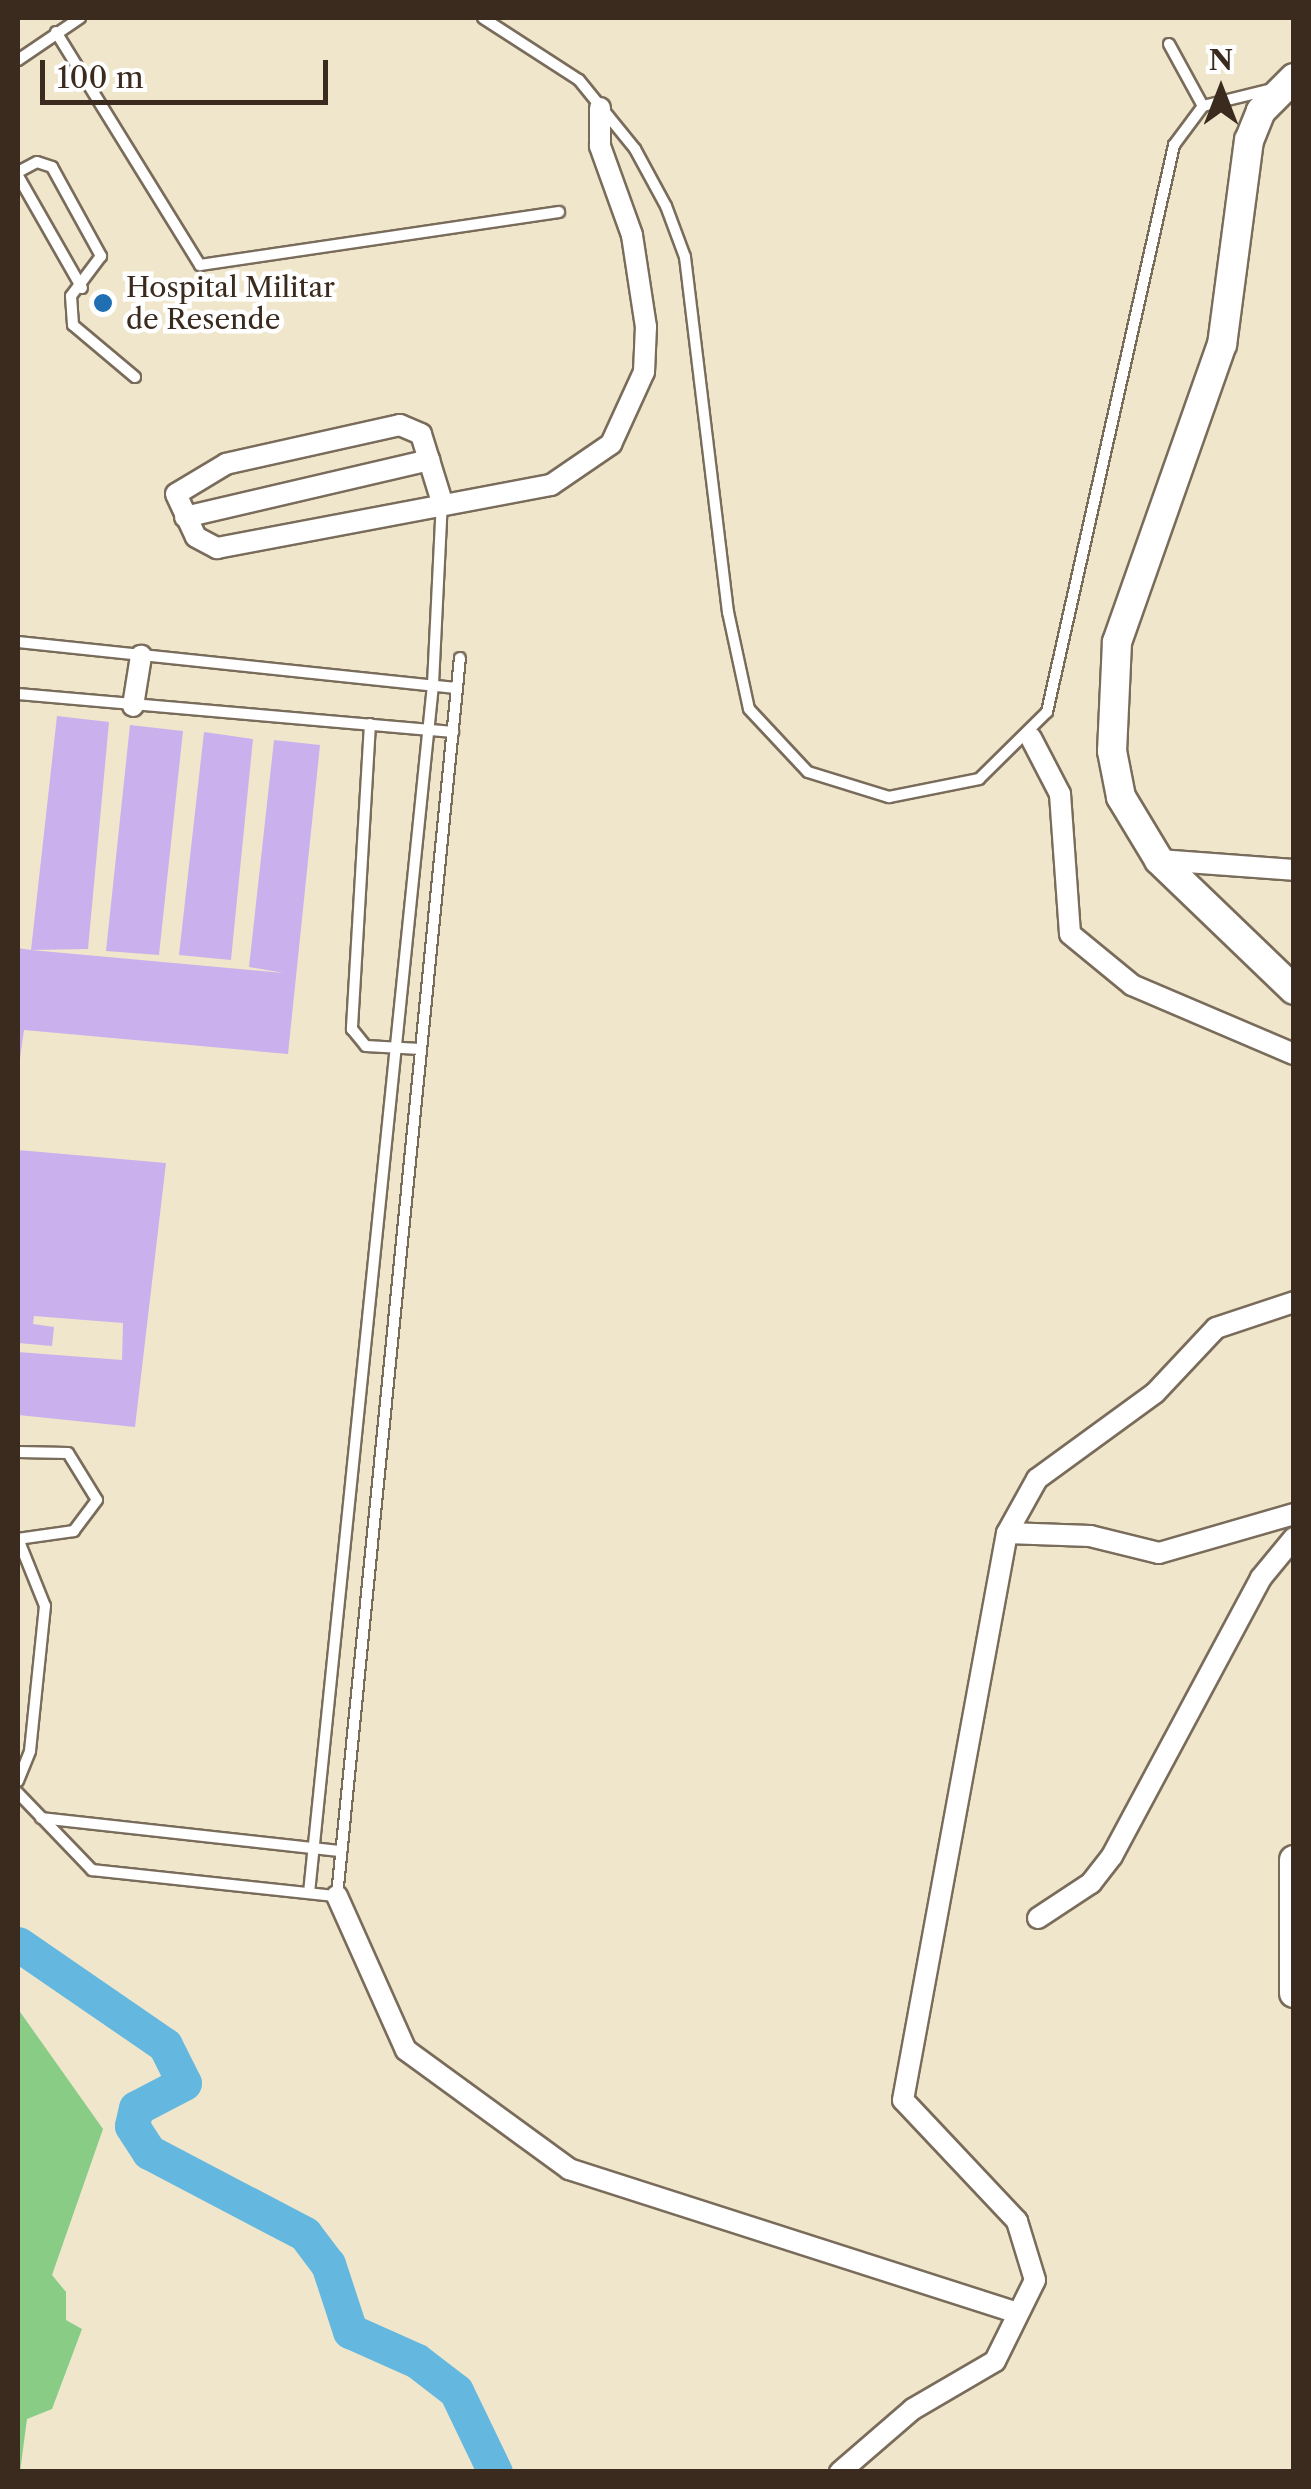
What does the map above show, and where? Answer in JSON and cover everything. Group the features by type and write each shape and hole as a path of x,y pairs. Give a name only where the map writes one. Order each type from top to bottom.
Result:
{"main road":[{"path":"1288,83 1260,111 1241,172 1208,400 1117,642 1112,751 1121,797 1159,860 1294,990"},
{"path":"1294,1860 1290,1954 1294,1993"}],"street":[{"path":"442,502 413,428 381,427 199,474 176,494 185,517 217,548 442,502 573,475 611,444 629,412 644,372 646,327 632,235 600,146 600,108"},
{"path":"185,517 428,460"},
{"path":"133,706 141,656"},
{"path":"1031,738 1060,794 1070,934 1132,985 1294,1054"},
{"path":"1159,860 1294,870"},
{"path":"840,2472 912,2408 995,2361 1036,2265 1017,2221 903,2100 1007,1532 1036,1480 1140,1405 1216,1328 1294,1302"},
{"path":"1007,1532 1090,1536 1159,1553 1294,1514"},
{"path":"1038,1918 1091,1882 1112,1856 1261,1578 1294,1538"},
{"path":"337,1896 406,2050 569,2169 1014,2312"}],"lane":[{"path":"18,60 80,18"},
{"path":"483,18 579,80 635,148 685,256 728,612 749,709 808,772 889,797 979,779 1031,738 1066,658 1174,145 1203,106 1288,83"},
{"path":"56,32 200,265 560,212"},
{"path":"1169,44 1203,106"},
{"path":"82,288 18,174 37,162 52,167 101,256 82,288 71,296 73,325 135,377"},
{"path":"308,1893 433,684 442,502"},
{"path":"18,640 456,688"},
{"path":"18,1793 92,1870 337,1896 460,658"},
{"path":"18,694 370,724 427,734 453,732"},
{"path":"370,724 352,1029 366,1046 420,1049"},
{"path":"18,1452 68,1453 97,1500 74,1531 18,1538 45,1606 30,1751 18,1781"},
{"path":"331,1696 356,1696"},
{"path":"42,1818 341,1851"}],"green space":[{"path":"18,2009 103,2129 52,2275 66,2292 66,2320 82,2329 52,2409 27,2419 20,2472"}],"building":[{"path":"57,716 109,722 88,949 31,950"},
{"path":"130,725 183,731 159,955 106,951"},
{"path":"204,732 253,739 231,960 179,955"},
{"path":"274,740 320,745 288,1054 24,1030 18,1073 18,948 284,973 249,967"},
{"path":"18,1150 166,1163 135,1427 18,1415 18,1352 122,1360 123,1323 34,1316 33,1324 54,1327 52,1346 18,1343"}],"waterway":[{"path":"18,1944 165,2045 184,2083 136,2108 132,2126 149,2152 305,2234 328,2264 350,2331 417,2361 456,2391 495,2472"}],"place":[{"name":"Hospital Militar de Resende","path":"103,303"}]}
